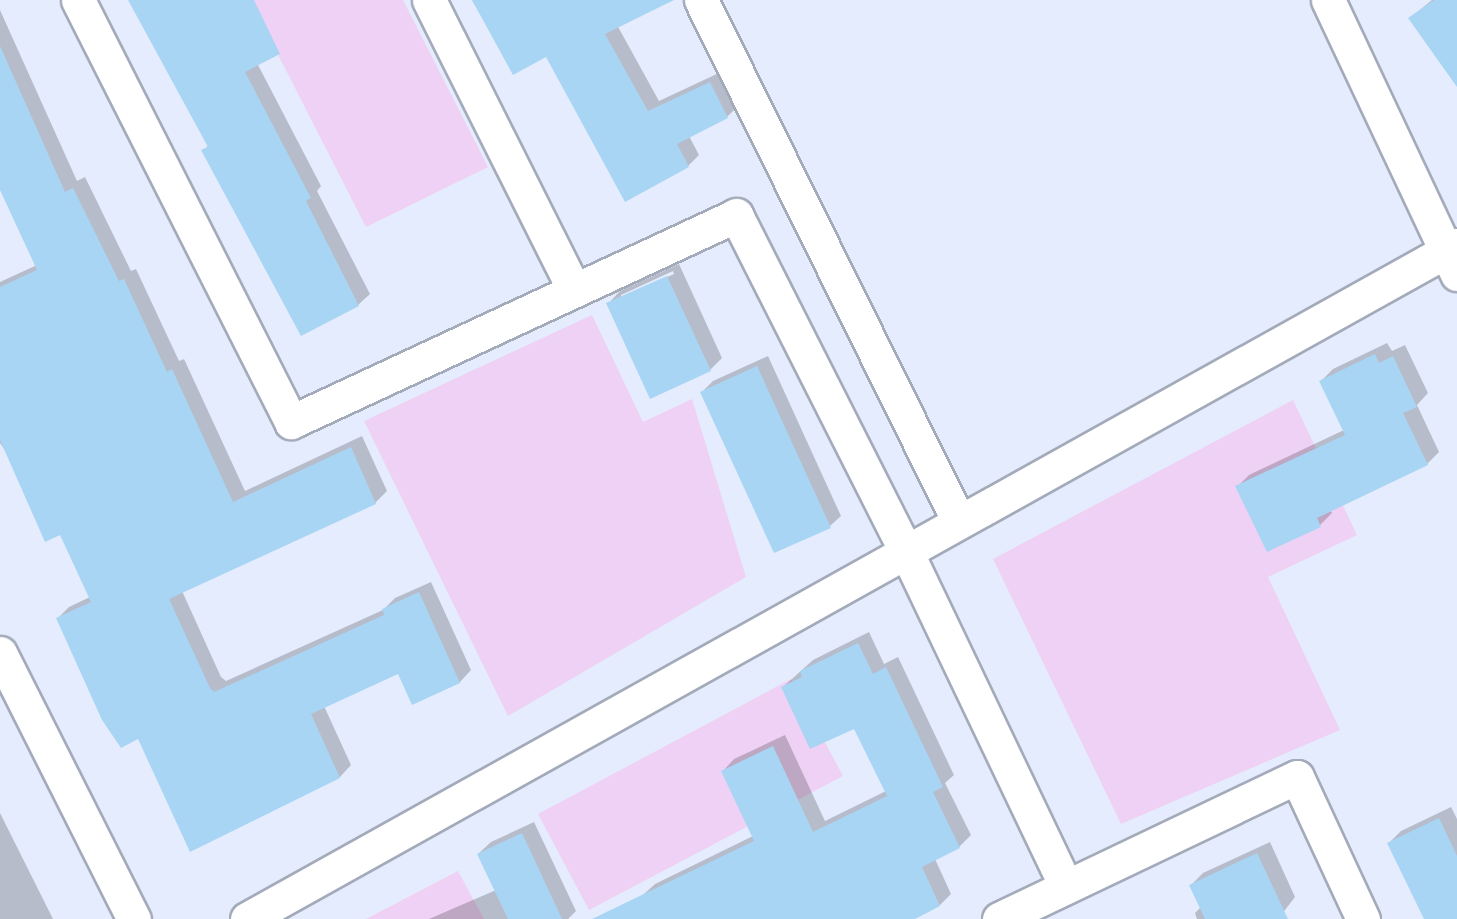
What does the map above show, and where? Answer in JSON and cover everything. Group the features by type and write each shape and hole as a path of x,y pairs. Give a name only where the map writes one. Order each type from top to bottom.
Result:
{"street":[{"path":"78,0 291,422 736,215 906,551 1066,887"},
{"path":"429,0 574,289"},
{"path":"701,0 959,522"},
{"path":"247,919 906,551 1453,256 1328,0"},
{"path":"0,653 134,919"},
{"path":"999,919 1297,777 1364,919"}],"shaded area":[{"path":"250,0 403,0 488,167 366,227"},
{"path":"592,315 643,422 692,399 746,577 508,716 364,421"},
{"path":"1293,400 1357,535 1268,577 1340,730 1121,824 993,559"},
{"path":"791,679 843,776 589,910 538,814"},
{"path":"458,871 484,919 366,919"}],"building":[{"path":"128,0 254,0 280,54 245,72 311,198 306,201 359,306 301,336 201,150 208,147"},
{"path":"472,0 674,0 605,34 648,111 710,82 728,118 677,144 689,167 625,202 546,57 513,75"},
{"path":"1434,0 1457,0 1457,87 1408,18"},
{"path":"0,46 65,192 73,188 119,281 124,279 167,372 172,369 233,502 351,447 376,504 169,599 210,688 214,692 384,615 382,609 419,592 460,683 412,705 398,674 311,714 340,778 190,852 138,739 121,748 102,720 56,618 91,602 60,535 45,542 0,440 0,287 37,270 0,190"},
{"path":"667,276 711,371 650,399 606,303"},
{"path":"1375,354 1379,363 1393,356 1417,407 1403,413 1428,465 1317,518 1321,527 1267,552 1235,486 1345,435 1319,381"},
{"path":"757,366 831,528 774,553 700,392"},
{"path":"858,643 873,674 886,667 943,787 933,792 960,848 922,867 940,906 915,919 592,919 754,841 721,771 773,746 813,832 887,796 854,729 810,749 781,687 802,677 800,671"},
{"path":"1439,818 1457,856 1457,919 1424,919 1387,843"},
{"path":"522,833 562,919 508,919 477,854"},
{"path":"1257,853 1288,919 1205,919 1189,885"}]}
